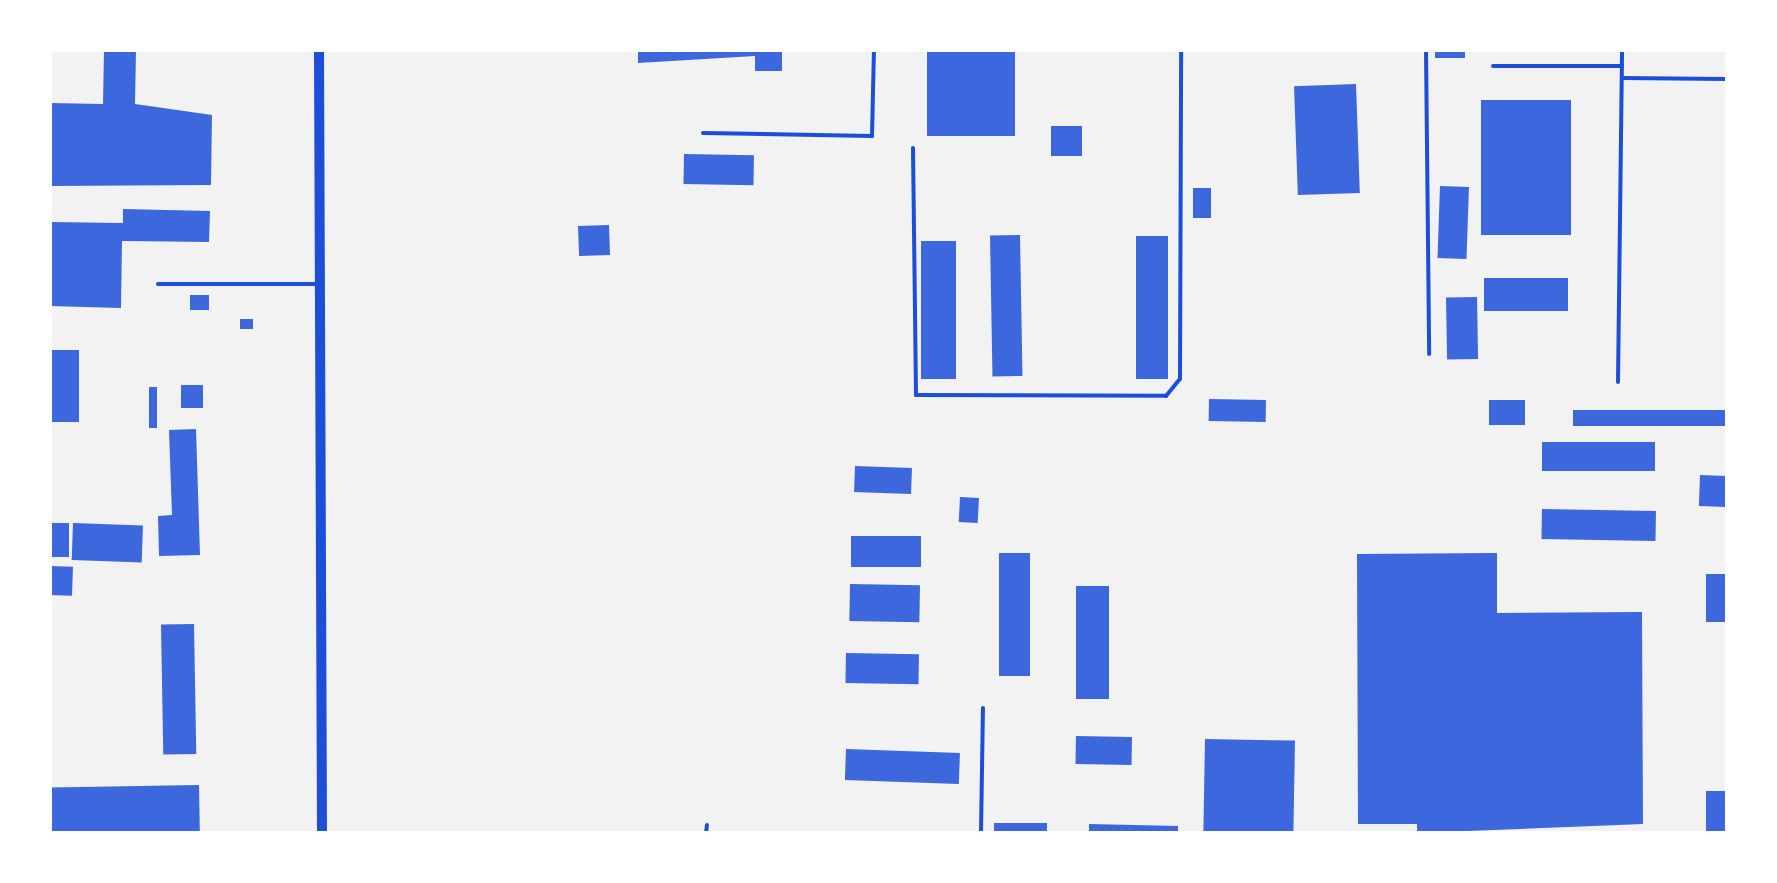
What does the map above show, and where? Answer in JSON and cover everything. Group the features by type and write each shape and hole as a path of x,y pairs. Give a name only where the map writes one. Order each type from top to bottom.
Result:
{"street":[{"path":"320,50 322,833"}],"lane":[{"path":"704,132 872,136 874,50"},
{"path":"914,148 916,396 1166,396 1180,379 1181,50"},
{"path":"1426,50 1428,354"},
{"path":"1618,382 1622,50"},
{"path":"1493,66 1622,66"},
{"path":"1622,78 1727,79"},
{"path":"158,284 318,284"},
{"path":"982,708 982,833"},
{"path":"706,833 707,826"}],"building":[{"path":"104,50 136,50 135,104 212,115 211,185 50,186 50,103 103,104"},
{"path":"638,50 782,50 782,71 755,71 755,56 638,63"},
{"path":"927,50 1015,50 1015,136 927,136"},
{"path":"1435,50 1465,50 1465,58 1435,58"},
{"path":"1356,84 1360,193 1298,195 1294,86"},
{"path":"1481,100 1571,100 1571,235 1481,235"},
{"path":"1051,126 1082,126 1082,156 1051,156"},
{"path":"684,154 754,155 753,185 683,184"},
{"path":"1440,186 1469,187 1466,259 1437,258"},
{"path":"1193,188 1211,188 1211,218 1193,218"},
{"path":"123,209 210,211 209,242 122,241 121,308 50,306 50,222 123,223"},
{"path":"609,225 610,255 579,256 578,226"},
{"path":"1020,235 1022,376 992,377 990,236"},
{"path":"1136,236 1168,236 1168,379 1136,379"},
{"path":"921,241 956,241 956,379 921,379"},
{"path":"1484,278 1568,278 1568,311 1484,311"},
{"path":"190,295 209,295 209,310 190,310"},
{"path":"1477,297 1478,359 1447,360 1446,298"},
{"path":"240,319 253,319 253,329 240,329"},
{"path":"50,350 79,350 79,422 50,422"},
{"path":"181,385 203,385 203,408 181,408"},
{"path":"149,387 157,387 157,428 149,428"},
{"path":"1209,399 1266,400 1266,422 1209,421"},
{"path":"1489,400 1525,400 1525,425 1489,425"},
{"path":"1573,410 1727,410 1727,426 1573,426"},
{"path":"196,429 200,555 159,556 158,516 172,515 169,430"},
{"path":"1542,442 1655,442 1655,471 1542,471"},
{"path":"855,466 912,468 911,494 854,492"},
{"path":"1700,475 1727,476 1726,507 1699,506"},
{"path":"960,497 979,498 978,523 959,522"},
{"path":"1542,509 1656,511 1655,541 1541,539"},
{"path":"50,523 69,523 69,557 50,557"},
{"path":"73,523 143,525 142,562 72,560"},
{"path":"851,536 921,536 921,567 851,567"},
{"path":"999,553 1030,553 1030,676 999,676"},
{"path":"1497,553 1497,613 1642,612 1643,824 1417,833 1417,824 1358,824 1357,554"},
{"path":"50,566 73,567 72,596 50,595"},
{"path":"1706,574 1727,574 1727,622 1706,622"},
{"path":"850,584 920,585 919,622 849,621"},
{"path":"1076,586 1109,586 1109,699 1076,699"},
{"path":"194,624 196,754 163,755 161,625"},
{"path":"846,653 919,654 918,684 845,683"},
{"path":"1076,736 1132,737 1132,765 1076,764"},
{"path":"1205,739 1295,741 1293,833 1203,833"},
{"path":"846,749 960,753 959,784 845,780"},
{"path":"199,785 200,833 51,833 50,788"},
{"path":"1706,791 1727,791 1727,833 1706,833"},
{"path":"994,823 1047,823 1047,833 994,833"},
{"path":"1089,824 1178,826 1178,833 1089,833"}]}
